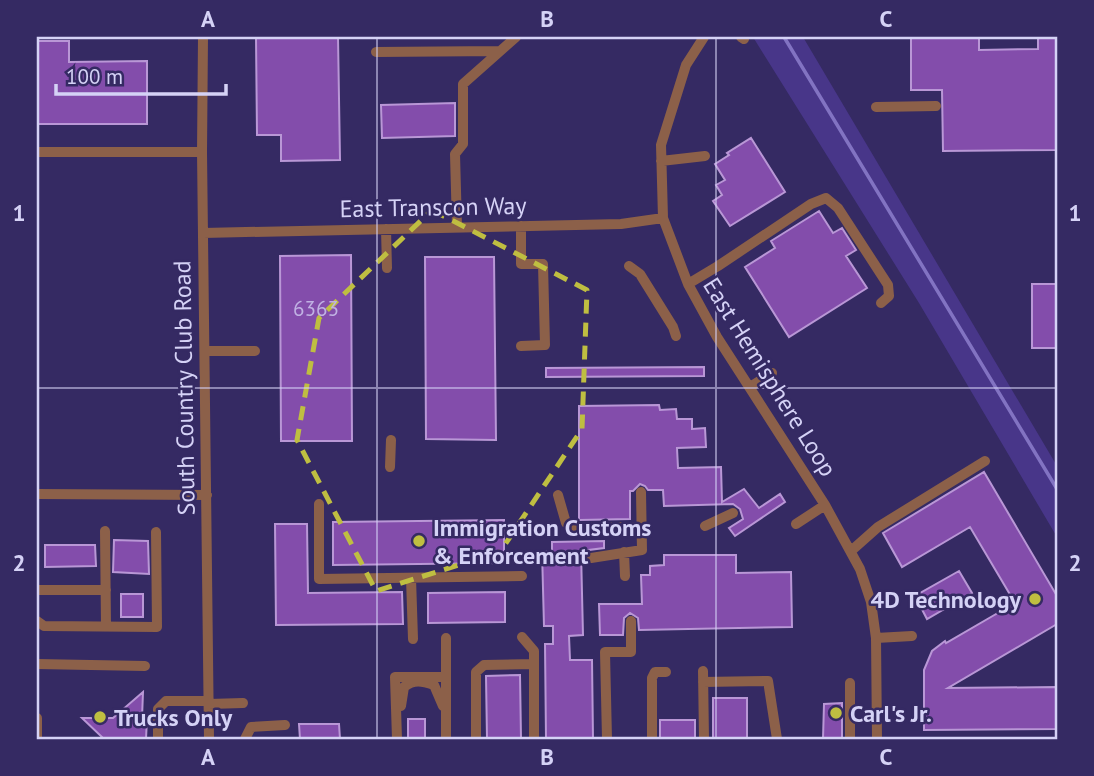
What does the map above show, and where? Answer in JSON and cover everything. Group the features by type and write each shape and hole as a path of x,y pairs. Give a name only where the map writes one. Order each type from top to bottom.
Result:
{"street":[{"name":"South Country Club Road","path":"203,37 209,739"},
{"path":"457,228 455,154 463,144 463,84 516,37"},
{"name":"East Hemisphere Loop","path":"704,37 687,65 661,145 663,218 688,284 717,337 825,505 860,569 871,602 876,638 877,739"},
{"path":"376,52 500,51"},
{"path":"876,107 936,106"},
{"path":"37,152 202,152"},
{"path":"661,161 705,156"},
{"path":"688,284 718,267 811,204 826,198 838,208 888,285 890,296 881,303"},
{"name":"East Transcon Way","path":"203,233 621,224 663,218"},
{"path":"521,226 521,264 543,264 545,345 521,346"},
{"path":"386,229 387,268"},
{"path":"629,267 640,274 676,336"},
{"path":"205,351 255,351"},
{"path":"750,387 772,373"},
{"path":"390,467 391,440"},
{"path":"851,551 878,527 985,461"},
{"path":"591,558 642,550 641,492"},
{"path":"37,494 206,495"},
{"path":"558,495 566,523 578,528 642,527"},
{"path":"319,505 320,579 522,576"},
{"path":"796,524 825,505"},
{"path":"705,526 733,513"},
{"path":"106,531 106,627"},
{"path":"37,621 44,626 157,627 156,532"},
{"path":"624,552 625,576"},
{"path":"411,578 413,639"},
{"path":"37,590 106,590"},
{"path":"607,739 605,652 631,652 631,621"},
{"path":"876,638 912,636"},
{"path":"523,637 534,652 534,739"},
{"path":"446,639 446,739"},
{"path":"37,664 145,666"},
{"path":"476,739 476,672 484,665 534,664"},
{"path":"652,739 652,678 655,672 666,672"},
{"path":"704,739 703,676 768,681 777,739"},
{"path":"397,739 395,677 446,677"},
{"path":"402,739 401,699 404,687 410,682 421,681 434,685 446,712"},
{"path":"850,683 850,739"},
{"path":"158,739 158,709 166,701 243,704"},
{"path":"37,718 37,739"},
{"path":"245,739 251,727 285,725"}],"highlighted area":[{"path":"432,210 587,290 582,429 500,552 376,591 297,440 319,318"}],"shaded area":[{"path":"753,37 803,37 1057,466 1057,537 919,303"}],"building":[{"path":"256,37 338,37 340,160 281,161 281,135 257,135"},
{"path":"911,37 979,37 979,50 1038,49 1038,37 1057,37 1057,150 943,151 942,90 911,90"},
{"path":"37,41 69,41 69,62 147,61 147,124 37,124"},
{"path":"455,103 455,136 382,138 381,105"},
{"path":"751,138 785,192 730,226 713,201 722,195 716,185 725,180 715,164"},
{"path":"819,211 833,233 842,228 856,250 846,256 867,288 789,337 745,267 775,248 771,241"},
{"path":"351,255 352,441 281,441 280,256"},
{"path":"425,257 494,257 496,440 426,439"},
{"path":"1032,284 1057,284 1057,348 1032,348"},
{"path":"704,367 704,376 546,377 546,368"},
{"path":"659,405 660,410 676,409 677,419 692,419 692,429 705,428 706,447 677,448 678,468 721,467 722,502 744,489 759,508 780,494 785,502 735,536 729,528 743,519 740,509 733,504 664,506 663,490 648,490 640,484 630,491 630,519 579,520 579,406"},
{"name":"4D Technology","path":"984,472 1057,596 1057,624 948,688 1057,687 1057,729 924,730 924,670 932,651 945,641 946,643 1015,603 970,527 902,567 883,533"},
{"name":"Immigration Customs & Enforcement","path":"504,520 504,563 333,565 333,522"},
{"path":"275,524 307,524 308,593 402,592 403,624 276,625"},
{"path":"114,540 148,541 149,574 113,572"},
{"path":"604,541 604,548 581,551 583,635 569,636 570,660 592,660 593,739 546,739 545,644 553,644 553,626 544,626 542,551 552,551 552,542"},
{"path":"45,545 95,545 96,566 45,567"},
{"path":"664,555 736,555 736,573 791,572 792,627 639,630 638,618 630,613 624,618 623,635 600,635 599,604 642,604 641,575 650,575 650,566 664,565"},
{"path":"959,571 972,593 927,619 915,596"},
{"path":"505,592 505,622 428,623 428,593"},
{"path":"121,594 143,594 143,617 121,617"},
{"path":"520,675 521,739 487,739 486,676"},
{"path":"143,692 142,718 147,718 146,739 104,739 82,718 113,718"},
{"path":"713,698 747,698 747,739 713,739"},
{"name":"Carl's Jr.","path":"842,703 842,739 823,739 824,704"},
{"path":"408,719 425,719 425,739 408,739"},
{"path":"660,720 695,720 695,739 660,739"},
{"path":"299,724 339,724 340,739 300,739"}],"waterway":[{"path":"784,37 1057,489"}],"place":[{"name":"Immigration Customs & Enforcement","path":"419,541"},
{"name":"4D Technology","path":"1035,599"},
{"name":"Carl's Jr.","path":"836,713"},
{"name":"Trucks Only","path":"100,717"}]}
